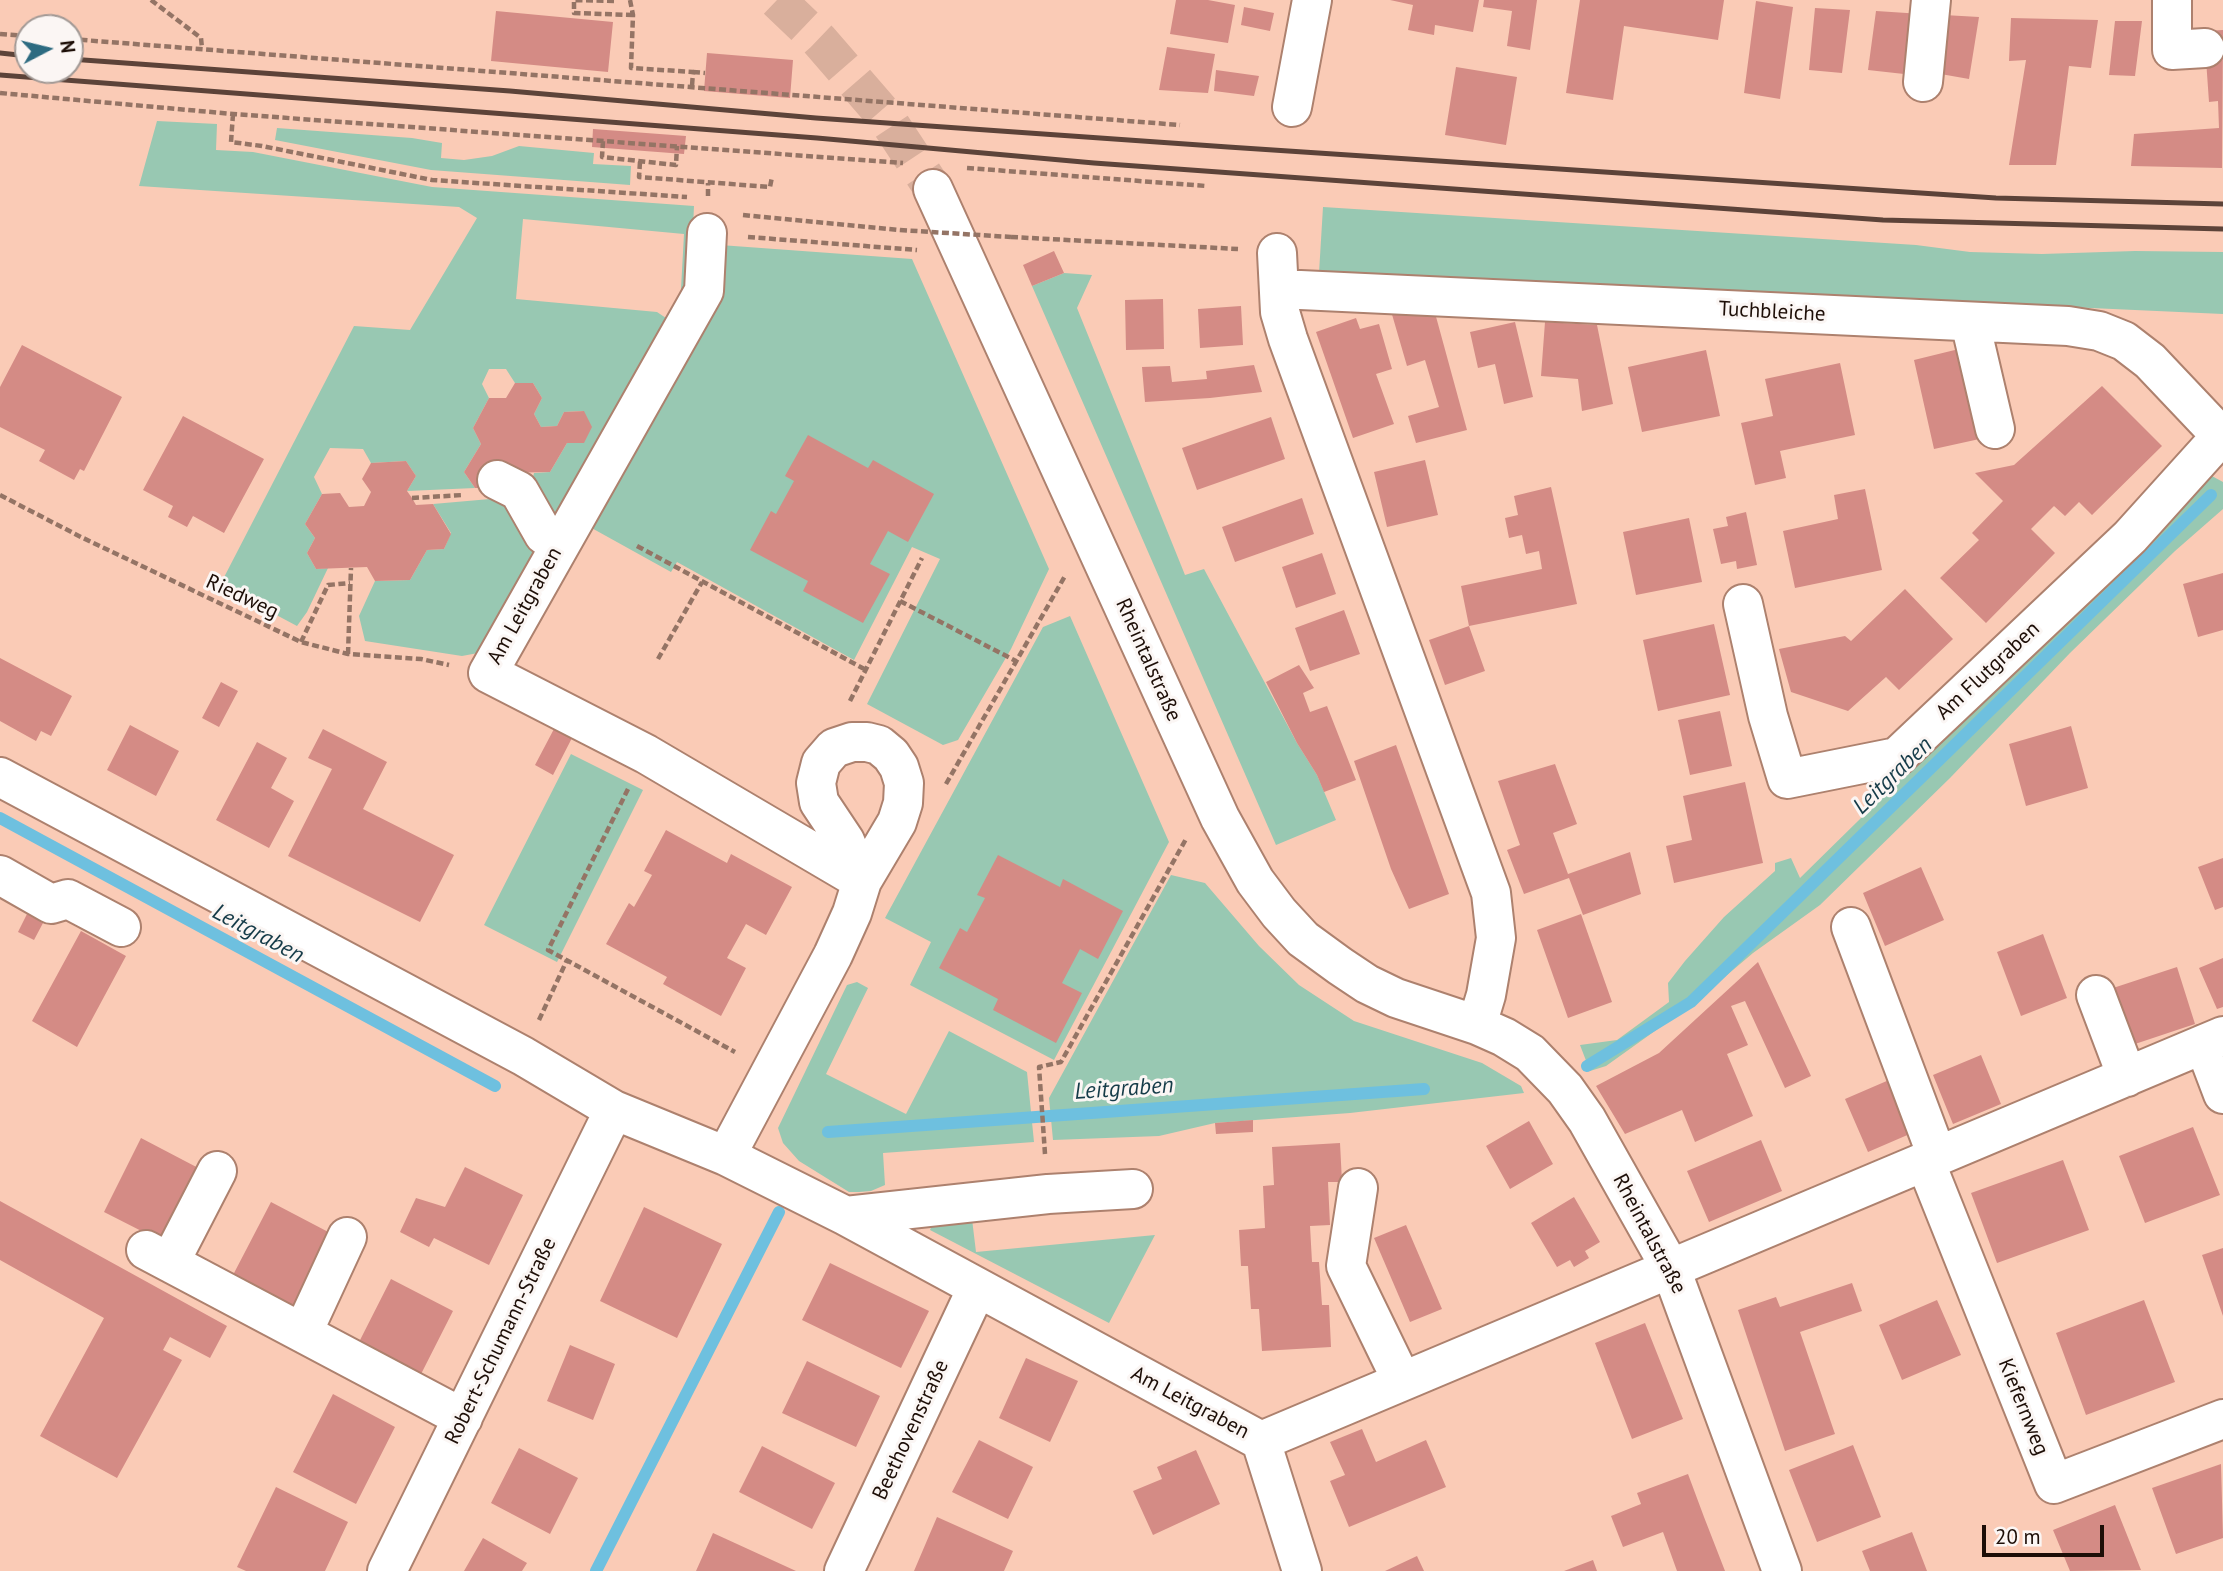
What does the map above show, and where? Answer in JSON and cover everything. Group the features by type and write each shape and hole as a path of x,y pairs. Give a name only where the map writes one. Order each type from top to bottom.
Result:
{"street":[{"path":"1292,107 1312,0"},
{"path":"1923,82 1931,0"},
{"path":"2172,0 2172,50 2205,48"},
{"name":"Rheintalstraße","path":"934,173 1220,818 1255,881 1303,939 1367,984 1396,998 1477,1025 1504,1037 1530,1053 1565,1089 1587,1120 1671,1269 1782,1571"},
{"name":"Am Leitgraben","path":"721,224 704,291 488,673 646,754 862,881"},
{"path":"1278,271 1280,312 1297,365 1491,892 1496,927 1495,949 1477,1025"},
{"name":"Tuchbleiche","path":"1278,271 1970,322 2068,326 2099,331 2123,341 2150,361 2222,436"},
{"path":"1970,322 1995,429"},
{"name":"Am Flutgraben","path":"1743,604 1768,716 1787,779 1897,757 2130,537 2222,436"},
{"path":"497,480 519,491 544,534 560,545"},
{"path":"726,1156 833,955 852,913 862,881 897,822 903,803 904,783 899,767 891,755 879,745 852,742 834,748 821,763 816,783 819,802 845,841 862,881"},
{"name":"Am Leitgraben","path":"0,777 523,1056 614,1110 726,1156 846,1216 1261,1441 1671,1269"},
{"path":"0,874 51,904 68,899 121,928"},
{"path":"1851,927 1931,1158"},
{"path":"2096,995 2127,1077"},
{"path":"1671,1269 2214,1040 2223,1094"},
{"name":"Robert-Schumann-Straße","path":"387,1571 614,1110"},
{"name":"Kiefernweg","path":"1931,1158 2054,1484 2223,1419"},
{"path":"217,1171 158,1256 463,1418"},
{"path":"1358,1188 1346,1266 1402,1381"},
{"path":"846,1216 1048,1194 1133,1189"},
{"path":"303,1332 347,1237"},
{"name":"Beethovenstraße","path":"845,1571 976,1288"},
{"path":"1261,1441 1302,1570"}],"path":[{"path":"151,0 201,38 202,48"},
{"path":"614,1 574,0 574,13 633,15"},
{"path":"630,3 633,15 631,68 705,73"},
{"path":"84,40 1180,125"},
{"path":"692,86 693,72"},
{"path":"0,93 233,114 677,146 934,173 1206,186"},
{"path":"233,114 231,142 432,180 694,197"},
{"path":"603,141 602,157 676,165 677,146"},
{"path":"640,162 639,177 770,187 772,177"},
{"path":"721,224 900,230 1251,249 1278,271"},
{"path":"721,224 906,250 927,250"},
{"name":"Riedweg","path":"0,495 81,537 301,642 348,654 421,659 488,673"},
{"path":"637,546 866,670"},
{"path":"852,742 849,704 922,558"},
{"path":"348,654 351,568"},
{"path":"958,761 1067,572"},
{"path":"659,659 702,582"},
{"path":"301,642 328,585 350,583"},
{"path":"900,601 1016,661"},
{"path":"646,754 548,950 771,1072"},
{"path":"1044,1141 1039,1067 1061,1062 1187,838"},
{"path":"523,1056 567,960"}],"green space":[{"path":"157,121 217,124 216,150 253,152 432,187 694,206 690,294 681,289 684,234 523,219 516,299 657,312 672,322 559,528 530,489 534,473 550,472 567,443 584,442 583,411 564,412 557,426 541,427 534,414 542,398 533,383 515,383 506,369 489,369 482,384 489,398 473,428 481,444 464,472 475,488 407,491 416,476 406,461 371,463 363,449 330,448 314,477 322,494 305,524 315,538 307,553 316,569 328,568 307,612 297,626 220,585 354,326 410,330 477,218 459,207 139,186"},
{"path":"277,128 412,138 442,143 441,158 464,160 492,156 519,146 594,153 593,164 631,166 630,185 431,170 275,140"},
{"path":"1323,207 1916,245 1970,252 2223,252 2223,314 1319,273"},
{"path":"720,245 912,259 1049,569 1011,649 958,740 943,745 867,704 940,559 912,547 854,660 677,562 671,572 588,526"},
{"path":"1064,273 1092,275 1077,308 1185,575 1204,569 1297,743 1317,775 1336,820 1276,845 1032,286"},
{"path":"2210,475 2223,482 2223,509 2175,551 2070,653 1950,778 1820,905 1753,953 1694,1003 1606,1066 1590,1071 1580,1045 1617,1040 1669,1002 1668,983 1724,917 1775,871 1775,863 1791,858 1800,878"},
{"path":"513,497 542,542 478,653 462,656 365,641 359,616 375,581 410,580 427,550 444,549 451,533 433,504"},
{"path":"1070,616 1169,842 1054,1060 910,985 931,942 885,918 1043,627"},
{"path":"571,754 643,790 557,962 484,925"},
{"path":"1171,875 1205,883 1259,946 1299,985 1354,1021 1482,1063 1521,1086 1524,1093 1350,1113 1215,1123 1159,1136 1053,1140 1049,1098"},
{"path":"857,982 868,988 826,1074 906,1114 949,1031 1027,1072 1034,1142 883,1153 885,1185 871,1191 859,1192 849,1192 799,1161 783,1143 778,1128 847,985"},
{"path":"972,1219 976,1252 1155,1235 1109,1323 930,1230 934,1221"}],"building":[{"path":"1176,0 1208,0 1235,5 1228,43 1170,34"},
{"path":"1390,0 1479,0 1473,32 1435,25 1434,35 1408,30 1413,5"},
{"path":"1484,0 1537,0 1530,50 1507,46 1512,11 1483,7"},
{"path":"1580,0 1724,0 1718,40 1624,26 1613,100 1566,93"},
{"path":"1756,1 1793,7 1780,99 1744,93"},
{"path":"1244,7 1274,13 1270,31 1241,25"},
{"path":"1815,8 1850,10 1842,73 1809,70"},
{"path":"496,11 613,22 608,72 491,61"},
{"path":"1876,11 1922,14 1913,75 1868,70"},
{"path":"1944,15 1979,17 1969,79 1935,73"},
{"path":"2011,18 2098,20 2091,68 2069,66 2056,165 2009,165 2026,60 2009,61"},
{"path":"2115,21 2142,21 2135,76 2109,75"},
{"path":"2223,30 2222,168 2131,166 2134,134 2219,128 2218,101 2209,102 2204,31"},
{"path":"1167,47 1215,54 1208,93 1159,90"},
{"path":"707,53 793,60 790,98 704,91"},
{"path":"1456,67 1517,77 1506,145 1445,135"},
{"path":"1216,70 1259,76 1254,96 1214,91"},
{"path":"593,129 686,136 684,154 592,147"},
{"path":"1054,251 1064,273 1032,286 1023,265"},
{"path":"1163,299 1164,349 1126,350 1125,300"},
{"path":"1241,306 1243,345 1200,348 1198,309"},
{"path":"1391,311 1435,313 1467,430 1416,443 1408,416 1439,407 1425,360 1407,366"},
{"path":"1356,318 1360,329 1379,324 1392,369 1376,374 1394,424 1353,438 1316,332"},
{"path":"1515,322 1533,397 1504,404 1495,364 1478,368 1470,332"},
{"path":"1545,322 1597,325 1613,404 1582,411 1578,379 1541,376"},
{"path":"22,345 122,397 84,471 80,469 74,480 39,461 45,450 0,427 0,387"},
{"path":"1963,348 1984,438 1934,449 1914,360"},
{"path":"1706,350 1720,416 1642,432 1628,367"},
{"path":"1840,363 1855,435 1780,451 1786,478 1755,485 1741,423 1773,416 1765,379"},
{"path":"1254,365 1262,392 1145,402 1142,367 1170,366 1172,382 1207,379 1206,371"},
{"path":"515,383 533,383 542,398 534,414 541,427 557,426 564,412 584,411 592,427 584,443 567,443 550,472 501,473 492,488 475,488 464,472 481,444 473,428 489,398 506,398"},
{"path":"2102,386 2162,446 2092,515 2079,502 2065,516 2054,506 2031,529 2055,553 1986,623 1940,578 1979,540 1972,533 2003,501 1975,473 2014,465"},
{"path":"183,416 264,459 224,533 193,516 187,527 168,517 173,506 143,490"},
{"path":"1271,417 1285,459 1197,490 1182,448"},
{"path":"808,435 868,468 873,460 934,494 908,542 888,531 870,564 890,574 863,623 803,591 808,581 750,550 771,511 776,514 794,481 785,476"},
{"path":"1425,460 1438,515 1387,527 1374,472"},
{"path":"406,461 416,476 407,491 416,505 433,504 451,534 444,549 427,550 410,580 375,581 367,567 316,569 307,553 315,538 305,524 322,494 340,493 349,507 364,506 371,492 362,479 371,463"},
{"path":"1551,487 1577,604 1469,626 1461,586 1542,569 1539,551 1526,554 1522,535 1509,538 1505,518 1518,515 1514,496"},
{"path":"1865,489 1882,570 1795,588 1783,531 1838,519 1834,495"},
{"path":"1302,498 1314,534 1235,562 1222,527"},
{"path":"1746,512 1757,565 1737,569 1736,561 1721,564 1713,529 1728,526 1726,517"},
{"path":"1689,518 1702,582 1636,595 1623,532"},
{"path":"1322,553 1336,594 1296,608 1282,567"},
{"path":"2223,573 2223,630 2198,637 2183,584"},
{"path":"1905,589 1953,639 1899,690 1886,677 1848,711 1791,692 1779,649 1845,636 1851,641"},
{"path":"1344,610 1360,654 1310,671 1295,628"},
{"path":"1714,624 1730,695 1658,711 1643,640"},
{"path":"1469,626 1485,671 1445,685 1429,640"},
{"path":"0,658 72,696 51,736 41,731 36,741 0,721"},
{"path":"1299,665 1314,688 1303,693 1310,712 1327,706 1356,780 1324,792 1266,682"},
{"path":"221,682 238,691 219,727 202,718"},
{"path":"1720,711 1732,766 1690,775 1678,720"},
{"path":"130,725 179,751 156,796 107,770"},
{"path":"2071,726 2088,788 2026,806 2009,744"},
{"path":"555,727 573,736 553,775 535,765"},
{"path":"323,729 387,762 363,809 454,855 420,922 288,856 332,769 308,758"},
{"path":"257,742 287,758 271,788 294,801 269,848 216,820"},
{"path":"1396,745 1449,894 1409,909 1391,869 1354,761"},
{"path":"1555,764 1577,824 1553,833 1568,874 1630,852 1641,894 1583,915 1569,878 1524,894 1507,850 1520,845 1498,781"},
{"path":"1745,782 1763,863 1674,883 1666,846 1692,840 1683,796"},
{"path":"666,830 727,863 731,854 792,887 766,935 746,924 727,958 746,968 721,1016 663,984 667,977 606,944 629,903 634,907 652,875 644,871"},
{"path":"998,855 1060,887 1063,879 1123,911 1098,959 1080,949 1062,983 1082,993 1056,1043 993,1010 998,999 939,968 960,928 967,932 985,898 977,895"},
{"path":"2223,858 2223,907 2215,910 2198,867"},
{"path":"1921,867 1944,920 1885,946 1863,893"},
{"path":"27,914 43,923 34,940 18,932"},
{"path":"1581,914 1612,1002 1568,1018 1537,930"},
{"path":"81,931 126,956 77,1047 32,1021"},
{"path":"2043,934 2067,998 2021,1016 1997,952"},
{"path":"2223,958 2223,1007 2217,1009 2199,968"},
{"path":"1758,962 1811,1076 1785,1088 1745,1001 1731,1006 1748,1045 1727,1054 1753,1116 1695,1142 1682,1110 1625,1134 1596,1086 1659,1053"},
{"path":"2177,967 2195,1024 2126,1047 2107,990"},
{"path":"1981,1055 2001,1104 1953,1124 1933,1075"},
{"path":"1896,1077 1919,1130 1868,1152 1845,1099"},
{"path":"1253,1120 1253,1132 1216,1134 1215,1123"},
{"path":"1529,1121 1553,1164 1510,1189 1486,1146"},
{"path":"2193,1127 2220,1195 2145,1223 2119,1156"},
{"path":"141,1138 204,1171 167,1244 104,1212"},
{"path":"1761,1140 1782,1191 1709,1222 1687,1171"},
{"path":"1340,1143 1342,1182 1328,1182 1330,1225 1310,1226 1312,1262 1319,1262 1322,1305 1329,1305 1331,1347 1262,1351 1259,1309 1251,1309 1248,1266 1241,1266 1239,1230 1265,1228 1263,1186 1274,1185 1272,1147"},
{"path":"2063,1160 2089,1230 1997,1263 1971,1193"},
{"path":"465,1167 523,1195 489,1265 434,1238 429,1247 400,1232 416,1198 445,1207"},
{"path":"1574,1197 1600,1242 1585,1251 1589,1258 1574,1267 1570,1260 1557,1267 1531,1223"},
{"path":"0,1201 227,1326 210,1358 170,1337 163,1350 182,1360 117,1478 40,1436 104,1318 0,1260"},
{"path":"271,1202 334,1235 297,1307 233,1275"},
{"path":"644,1207 722,1244 677,1338 600,1301"},
{"path":"1406,1225 1442,1309 1410,1322 1374,1238"},
{"path":"2223,1248 2223,1316 2202,1255"},
{"path":"830,1263 929,1311 901,1368 802,1320"},
{"path":"391,1279 453,1311 418,1380 356,1348"},
{"path":"1852,1283 1862,1311 1800,1332 1835,1434 1785,1451 1738,1310 1776,1297 1780,1307"},
{"path":"1937,1300 1961,1355 1902,1380 1879,1325"},
{"path":"2144,1300 2175,1382 2086,1415 2056,1333"},
{"path":"1645,1323 1683,1419 1632,1439 1595,1343"},
{"path":"570,1345 615,1364 593,1420 547,1401"},
{"path":"1026,1358 1078,1381 1050,1442 999,1418"},
{"path":"807,1361 880,1396 856,1447 782,1413"},
{"path":"333,1394 395,1427 356,1504 293,1472"},
{"path":"1362,1429 1376,1462 1426,1440 1446,1487 1349,1527 1330,1481 1345,1475 1330,1442"},
{"path":"979,1440 1033,1467 1008,1519 952,1492"},
{"path":"1853,1445 1881,1517 1817,1542 1789,1470"},
{"path":"762,1446 835,1483 812,1529 739,1492"},
{"path":"519,1448 578,1478 550,1534 491,1503"},
{"path":"1196,1450 1220,1504 1153,1535 1133,1491 1162,1479 1157,1467"},
{"path":"2221,1464 2223,1538 2176,1554 2152,1488"},
{"path":"1688,1474 1725,1571 1677,1571 1663,1532 1623,1547 1611,1516 1641,1504 1637,1493"},
{"path":"276,1487 348,1522 325,1571 246,1571 237,1567"},
{"path":"2115,1505 2141,1570 2070,1571 2053,1530"},
{"path":"937,1517 1013,1551 1004,1571 914,1571"},
{"path":"1912,1532 1927,1571 1870,1571 1862,1551"},
{"path":"713,1533 796,1571 696,1571"},
{"path":"483,1538 527,1563 522,1571 464,1571"},
{"path":"1417,1556 1424,1571 1385,1571"},
{"path":"1593,1560 1597,1571 1564,1571"}],"waterway":[{"name":"Leitgraben","path":"1587,1066 1691,1002 2211,495"},
{"name":"Leitgraben","path":"0,818 495,1086"},
{"name":"Leitgraben","path":"828,1132 1424,1089"},
{"path":"596,1571 779,1212"}],"tunnel":[{"path":"777,0 819,40 885,116 933,189"}],"railway":[{"path":"0,53 14,54"},
{"path":"84,60 510,91 816,118 1228,147 1996,198 2223,204"},
{"path":"0,75 817,138 1094,163 1883,220 2223,229"}]}
